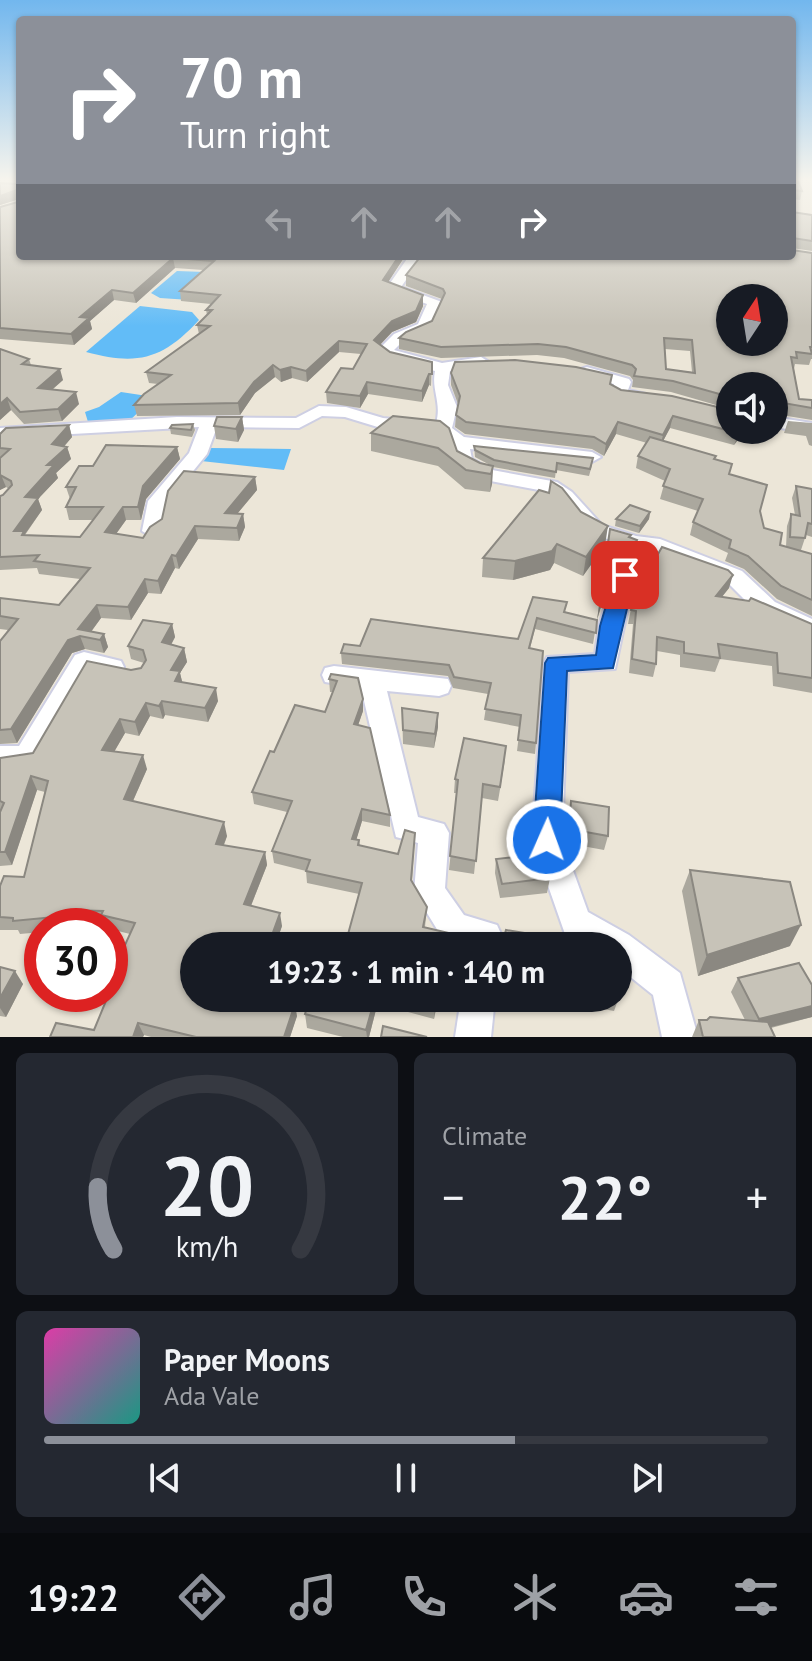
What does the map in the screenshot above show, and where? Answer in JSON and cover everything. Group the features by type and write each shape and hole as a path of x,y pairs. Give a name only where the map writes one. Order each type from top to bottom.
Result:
{"street":[{"path":"413,260 393,289 435,302 424,327 399,337 385,351 396,357 443,368 458,363 493,363"},
{"path":"443,368 440,385 449,407 443,429"},
{"path":"567,368 623,382 619,394 658,399"},
{"path":"0,433 210,422 299,423 319,411 346,412 381,423 443,429 459,442 592,457"},
{"path":"152,531 158,501 198,454 210,422"},
{"path":"788,424 812,428"},
{"path":"459,442 464,462 487,475 550,486 565,496 595,529 634,542 653,544 734,576 767,608 812,628"},
{"path":"592,932 576,923 547,840 556,663 606,663 611,626 625,575 635,577 653,544"},
{"path":"1,757 26,757 84,661 135,672"},
{"path":"334,675 439,686"},
{"path":"372,680 406,828 434,833 429,892 454,928 470,932"},
{"path":"632,957 668,985 680,1037"},
{"path":"473,1037 476,1012"}],"water":[{"path":"177,271 205,272 190,300 160,298 151,293"},
{"path":"140,306 192,312 199,320 173,343 148,356 121,358 86,352"},
{"path":"121,392 154,397 125,425 88,422 85,412 99,407"},
{"path":"210,448 291,449 284,470 201,461"}],"building":[{"path":"0,228 16,228 16,260 171,260 133,293 112,290 80,317 89,318 71,334 0,328"},
{"path":"796,228 812,228 812,241 796,238"},
{"path":"796,251 812,253 812,354 796,352 797,358 791,357 799,399 812,400 812,408 788,404 788,372 716,372 716,393 673,381 634,376 636,369 632,365 566,347 538,344 441,347 399,338 432,321 445,293 443,289 406,275 418,260 796,260","holes":["664,338 692,340 695,373 666,369"]},
{"path":"200,260 396,260 383,280 423,295 416,311 392,321 374,340 390,352 432,362 432,374 429,374 422,391 367,382 360,396 326,392 341,368 353,369 367,344 339,341 306,371 291,367 280,370 273,365 254,382 238,403 134,405 171,375 146,372 210,326 197,325 212,310 206,310 220,295 180,291 214,261"},
{"path":"0,349 29,359 22,364 60,369 38,388 76,392 58,409 20,412 7,398 0,404"},
{"path":"515,360 576,367 612,375 610,384 621,390 672,396 716,407 716,427 673,416 663,435 618,422 606,444 594,437 466,422 456,415 460,396 451,373 455,362"},
{"path":"393,416 440,421 449,428 457,451 493,466 491,474 466,470 438,448 371,433"},
{"path":"217,417 242,417 236,429 214,426"},
{"path":"193,424 191,430 170,428 172,425"},
{"path":"69,425 52,444 67,447 47,465 54,465 25,497 38,498 14,531 24,531 22,535 80,537 103,507 66,507 76,487 66,487 79,466 93,466 106,445 177,447 143,486 138,507 123,507 105,532 143,538 150,527 162,519 168,491 184,471 255,477 225,513 243,514 237,528 195,526 176,556 172,555 158,581 145,579 128,607 97,605 78,629 104,634 100,640 80,636 68,640 11,729 0,730 0,641 18,619 0,616 0,598 59,605 90,568 34,561 39,555 0,557 0,496 12,485 11,481 0,475 0,458 10,449 0,448 0,434 6,428"},
{"path":"650,437 716,456 714,459 732,464 729,474 767,485 760,511 764,528 782,533 780,545 812,554 812,600 781,586 748,556 729,548 731,540 693,522 703,499 663,486 670,469 638,456"},
{"path":"474,446 593,458 590,469 557,463 556,472 494,460 475,450"},
{"path":"551,481 562,488 581,512 608,526 586,557 557,544 552,551 515,561 483,558 539,490 549,493"},
{"path":"796,486 812,489 812,524 808,523 805,538 790,537 791,514 800,516"},
{"path":"630,505 650,512 640,526 616,519"},
{"path":"610,529 637,540 630,553 619,553 614,560 599,606"},
{"path":"662,547 728,570 733,575 716,596 749,601 751,598 812,624 812,678 778,673 777,653 718,644 720,658 684,653 684,642 657,637 656,664 632,659 636,611 631,610 638,573 649,570"},
{"path":"533,597 567,602 564,612 597,620 596,633 537,618 529,648 543,651 536,743 518,740 521,715 485,709 491,683 454,677 449,665 341,653 344,644 360,646 371,619 518,639"},
{"path":"143,620 172,624 162,642 184,648 171,670 180,671 175,681 216,688 205,708 162,701 159,706 146,703 135,722 120,719 102,750 143,755 124,799 224,822 216,844 265,852 244,904 280,913 273,932 180,932 180,1012 292,1012 284,1037 196,1037 138,1023 133,1037 50,1037 56,1023 94,1030 101,1012 128,1012 128,938 135,923 128,921 128,908 24,908 24,920 0,917 0,886 4,876 24,877 48,781 31,776 5,852 0,852 0,812 4,803 0,801 0,758 33,753 87,661 131,670 141,668 146,660 143,650 128,646"},
{"path":"331,674 358,678 363,699 354,724 370,728 390,815 362,809 352,839 359,840 358,845 398,854 405,830 415,833 411,880 427,907 423,927 444,932 349,932 362,883 306,871 310,860 272,851 292,801 252,792 295,705 325,712 337,681 329,679"},
{"path":"402,708 438,713 435,734 403,730"},
{"path":"464,738 506,746 500,787 483,784 476,861 450,856 458,780 455,779"},
{"path":"571,801 609,807 608,836 569,829"},
{"path":"541,854 550,878 502,884 496,859"},
{"path":"690,870 790,882 801,925 707,955"},
{"path":"799,963 812,985 812,1006 759,1019 738,978"},
{"path":"0,967 15,971 0,998"},
{"path":"306,1012 371,1012 366,1030"},
{"path":"710,1017 768,1022 775,1037 703,1037 699,1020"},
{"path":"383,1026 427,1037 381,1037"}],"route":[{"path":"547,840 556,663 606,663 611,626 625,575"}]}
